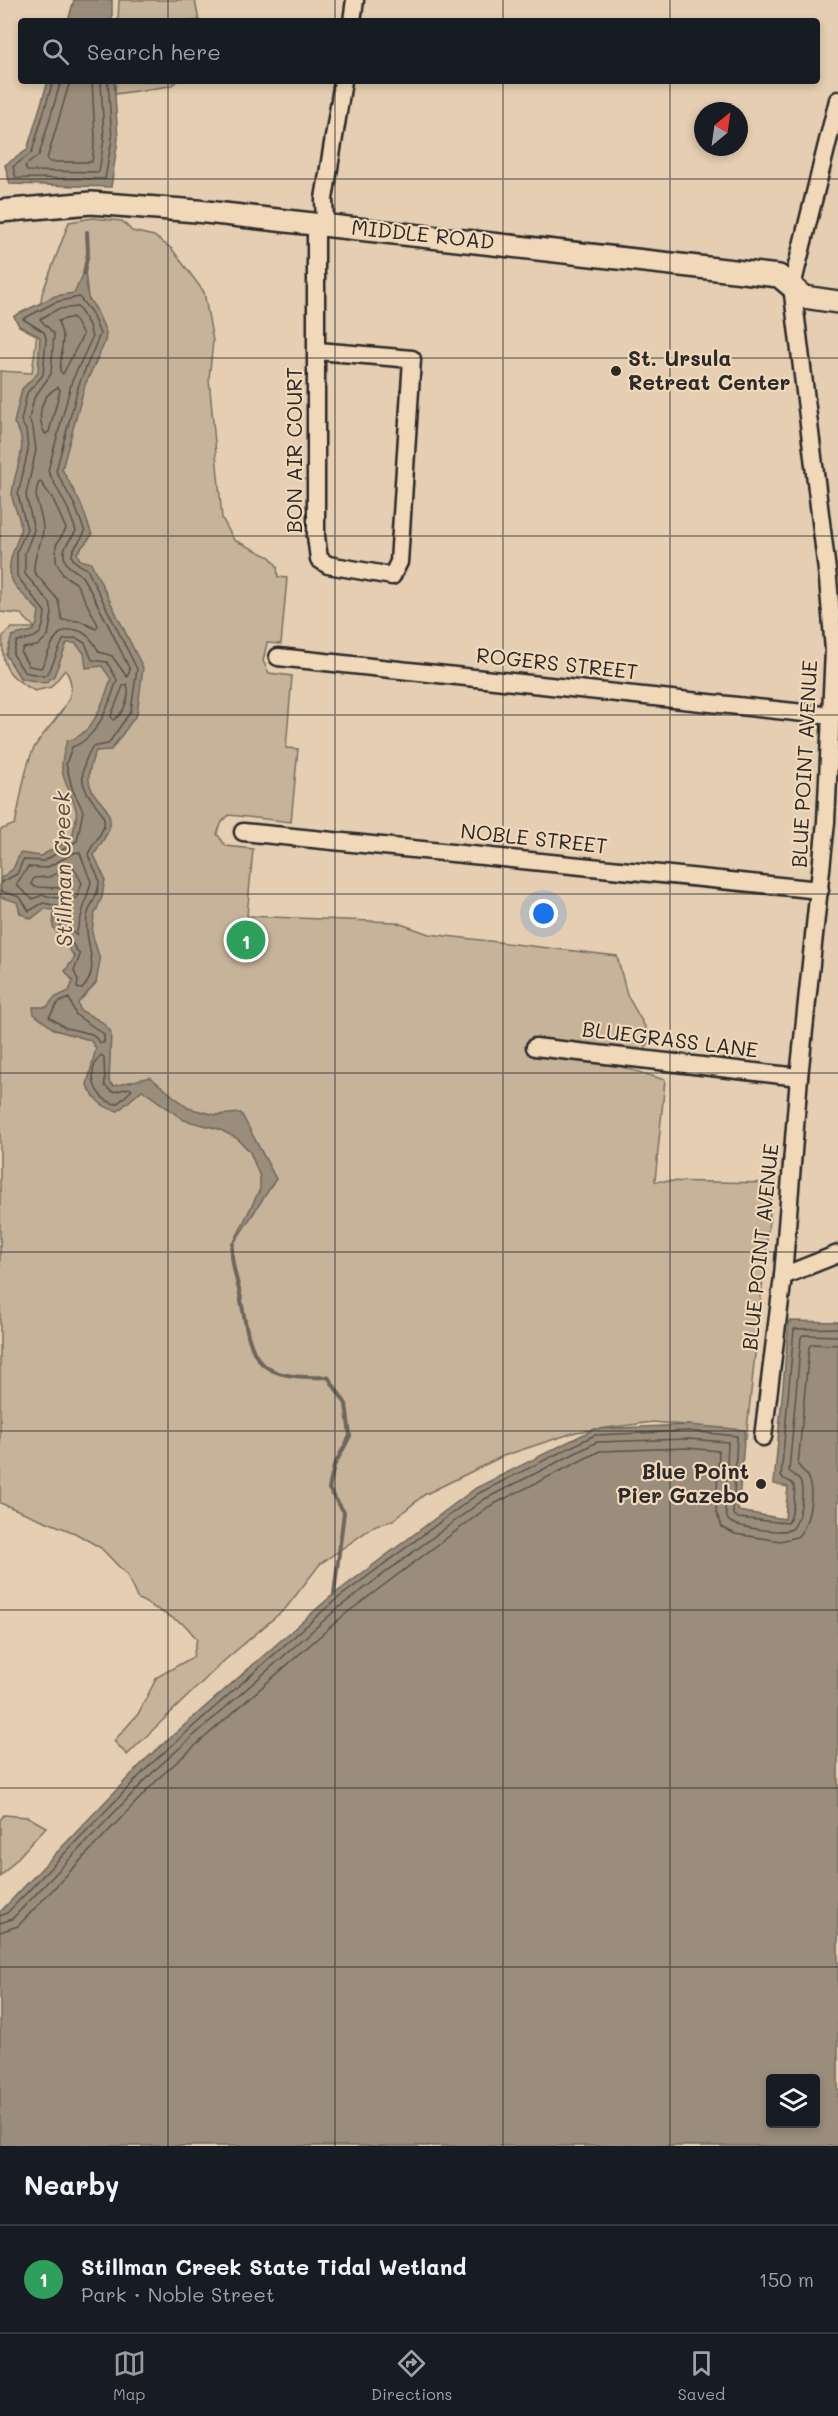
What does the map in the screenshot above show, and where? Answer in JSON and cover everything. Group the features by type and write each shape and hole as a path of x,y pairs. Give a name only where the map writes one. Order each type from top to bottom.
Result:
{"main road":[{"name":"MIDDLE ROAD","path":"0,211 92,204 321,224 779,276 804,297 838,302"}],"street":[{"path":"353,18 356,0"},
{"path":"318,351 321,224 343,84"},
{"name":"BLUE POINT AVENUE","path":"763,1437 783,1276 799,1077 820,890 832,716 834,650 828,579 792,286 838,100"},
{"name":"BON AIR COURT","path":"318,351 412,359 399,562 392,576 328,565 319,559 316,536 318,351"},
{"name":"ROGERS STREET","path":"278,657 832,716"},
{"name":"NOBLE STREET","path":"243,832 820,890"},
{"name":"BLUEGRASS LANE","path":"535,1047 799,1077"},
{"path":"783,1276 838,1254"}],"shaded area":[{"path":"119,0 195,0 198,18 118,18"},
{"path":"116,84 173,84 170,86 115,94"},
{"path":"93,218 122,221 132,231 154,236 172,249 204,292 213,341 209,379 222,518 234,540 270,557 277,566 278,577 287,578 281,644 267,643 263,661 269,673 292,676 286,748 298,749 291,822 229,815 222,822 217,834 226,846 253,849 247,916 395,922 429,934 617,956 627,995 648,1032 648,1045 640,1052 624,1050 622,1067 665,1080 655,1181 773,1183 746,1439 693,1426 653,1422 576,1432 503,1456 424,1495 392,1521 376,1525 320,1564 286,1608 225,1660 127,1755 114,1741 138,1714 157,1677 193,1657 197,1639 185,1625 137,1598 127,1575 101,1548 75,1533 0,1503 0,830 15,824 24,777 33,750 61,712 71,692 70,681 65,670 51,687 35,691 13,676 3,656 3,636 12,628 35,628 21,614 0,612 0,371 32,373 42,294 69,222"},
{"path":"4,1815 28,1817 46,1827 0,1877 0,1820"}],"water":[{"path":"74,0 112,0 112,18 69,18"},
{"path":"47,84 114,84 118,139 111,187 10,184 5,165 27,150"},
{"path":"85,271 88,298 96,309 106,332 105,342 85,385 62,469 81,504 92,535 77,553 80,560 91,563 143,668 137,714 111,750 96,751 90,767 91,789 106,809 110,825 94,855 105,879 102,897 94,916 92,933 100,960 96,983 78,1003 80,1010 102,1022 111,1032 109,1081 113,1086 150,1077 188,1108 216,1115 241,1113 276,1179 232,1246 260,1189 260,1177 250,1152 238,1139 219,1129 184,1120 142,1090 118,1111 108,1108 93,1095 87,1085 96,1048 90,1040 55,1030 34,1014 33,1007 47,1007 54,998 69,991 73,981 65,971 75,957 53,927 54,910 44,909 31,919 20,913 17,902 0,897 1,878 13,869 20,853 41,856 72,838 76,813 62,771 67,741 76,738 91,725 105,698 111,679 102,666 86,668 84,653 75,643 67,643 54,676 45,683 20,678 6,655 12,636 34,629 39,611 16,588 10,573 11,560 21,526 12,495 22,449 19,431 14,423 22,389 38,373 40,337 19,326 14,316 55,296 74,293"},
{"path":"789,1321 838,1322 838,2146 0,2146 0,1912 146,1759 329,1598 476,1488 594,1429 688,1425 745,1430 738,1511 785,1519 788,1487 774,1484"}],"waterway":[{"name":"Stillman Creek","path":"84,273 88,253 87,232"},
{"name":"Stillman Creek","path":"233,1244 233,1262 248,1336 260,1361 270,1369 284,1374 328,1377 346,1404 350,1436 334,1466 329,1489 344,1512 334,1594"}],"place":[{"name":"St. Ursula Retreat Center","path":"616,371"},
{"name":"Stillman Creek State Tidal Wetland","path":"246,940"},
{"name":"Blue Point Pier Gazebo","path":"761,1484"}]}
